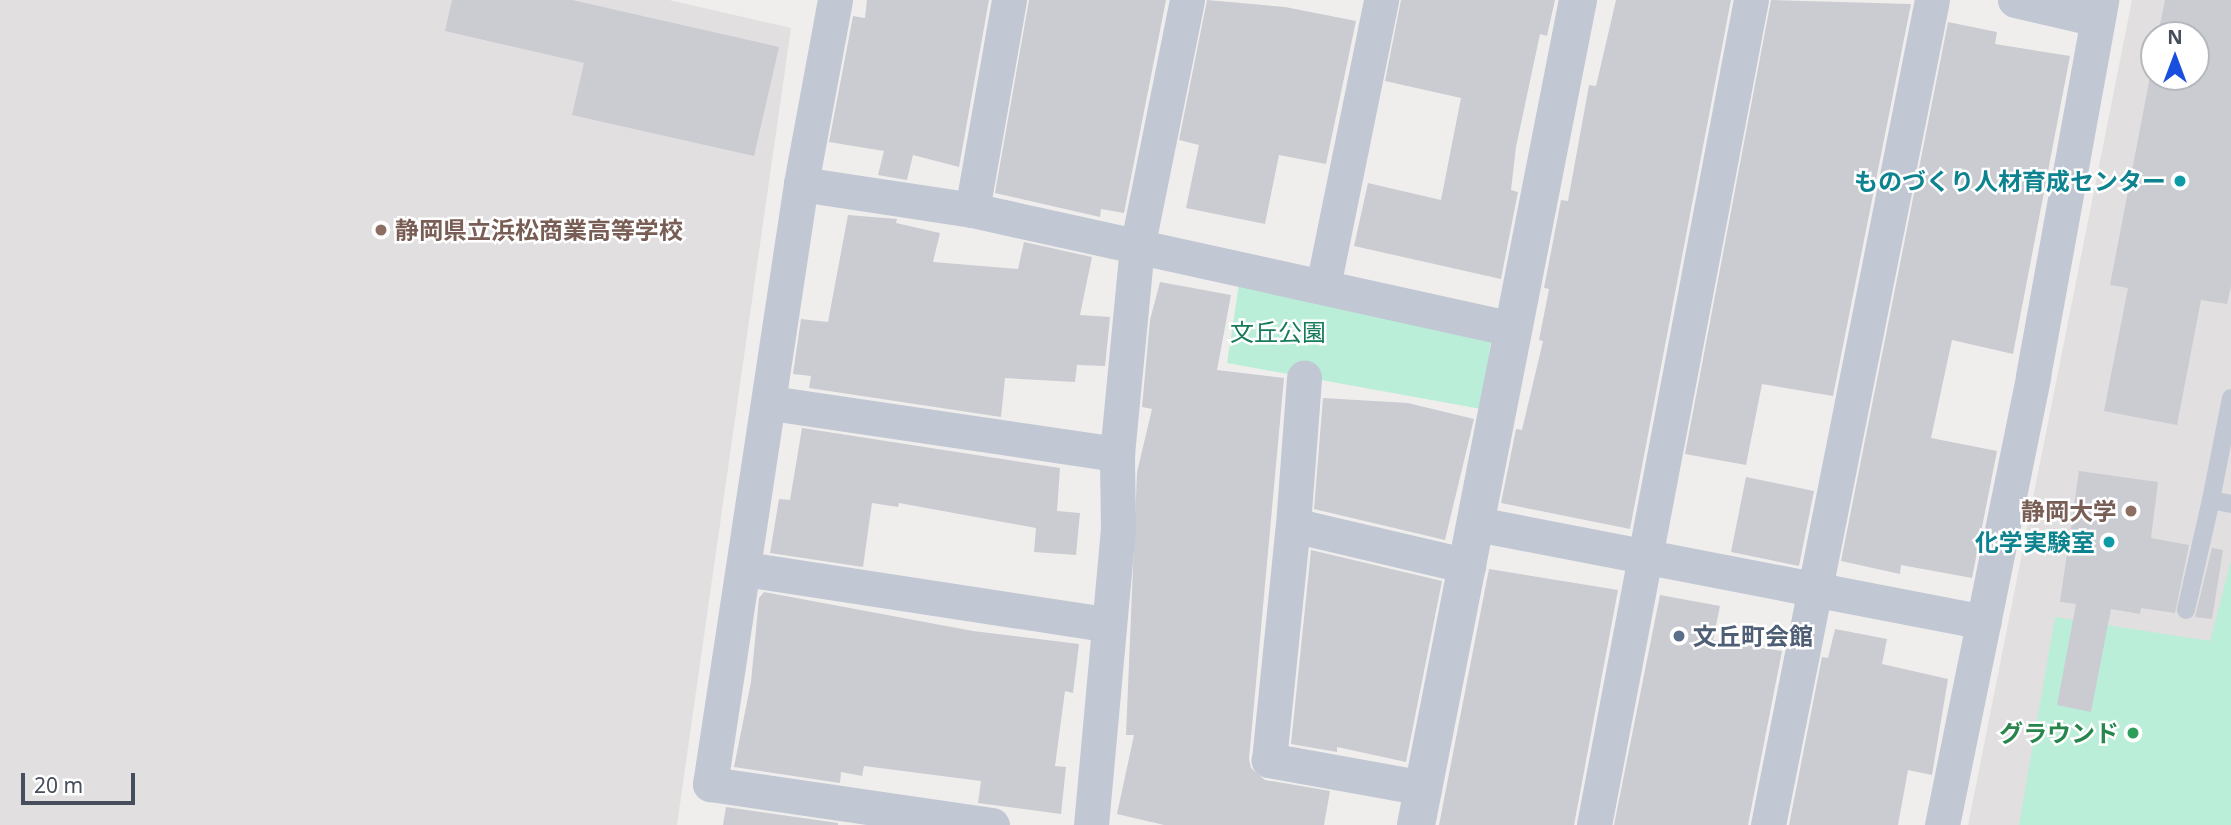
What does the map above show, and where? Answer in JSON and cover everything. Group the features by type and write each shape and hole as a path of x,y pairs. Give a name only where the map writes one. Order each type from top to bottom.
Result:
{"street":[{"path":"835,0 801,184 746,569 710,783 855,815 992,825"},
{"path":"972,210 1009,0"},
{"path":"1091,825 1118,530 1117,454 1137,248 1187,0"},
{"path":"1323,286 1381,0"},
{"path":"1416,825 1578,0"},
{"path":"1594,825 1751,0"},
{"path":"1768,825 1811,592 1867,337 1931,0"},
{"path":"1942,825 1984,622 2099,9 2015,0"},
{"path":"801,184 972,210 1513,329"},
{"path":"1304,377 1293,525 1269,760 1424,788"},
{"path":"771,403 1117,454"},
{"path":"1477,524 1811,592 1984,622"},
{"path":"1293,525 1468,566"},
{"path":"746,569 1109,625"}],"lane":[{"path":"2186,610 2231,398"},
{"path":"2211,500 2231,504"}],"shaded area":[{"name":"静岡県立浜松商業高等学校","path":"0,0 669,0 791,28 677,825 0,825"},
{"name":"静岡大学","path":"2132,0 2231,0 2231,825 1968,825"}],"green space":[{"name":"文丘公園","path":"1239,284 1492,334 1481,409 1227,363"},
{"name":"グラウンド","path":"2231,561 2231,825 2019,825 2055,617 2210,641"}],"building":[{"path":"452,0 572,0 779,47 754,156 572,115 584,63 445,31"},
{"path":"867,0 989,0 959,167 913,155 907,180 878,175 884,151 829,142 853,16 865,18"},
{"path":"1029,0 1166,0 1124,213 1101,209 1100,217 995,193"},
{"path":"1207,0 1285,7 1356,21 1326,164 1279,155 1265,224 1186,208 1199,145 1179,140"},
{"path":"1401,0 1555,0 1547,36 1540,34 1516,147 1511,190 1518,192 1501,279 1354,246 1368,183 1441,200 1461,98 1385,81"},
{"path":"1616,0 1731,0 1630,529 1501,503 1516,429 1522,430 1543,341 1539,340 1549,289 1544,288 1561,200 1568,201 1589,85 1596,86"},
{"path":"1771,0 1911,4 1833,396 1762,384 1746,465 1685,454"},
{"name":"ものづくり人材育成センター","path":"2165,0 2231,0 2231,286 2227,304 2201,300 2177,425 2104,411 2128,288 2110,285 2147,91 2210,91 2210,21 2161,21"},
{"path":"1948,22 1997,32 1995,44 2070,56 2013,354 1952,340 1931,438 1997,451 1972,578 1901,565 1900,574 1841,561"},
{"path":"848,215 897,219 896,223 940,233 933,262 1018,269 1024,242 1092,257 1080,315 1110,317 1105,366 1077,365 1075,382 1005,378 1001,417 809,388 811,376 793,374 801,319 828,322"},
{"path":"1160,282 1231,295 1217,370 1284,378 1249,759 1251,768 1265,780 1330,791 1324,825 1164,825 1117,814 1134,735 1126,735 1137,472 1152,409 1142,407 1150,320"},
{"path":"1323,398 1408,403 1474,419 1445,540 1314,509"},
{"path":"802,428 1060,468 1057,511 1080,513 1076,555 1034,552 1036,528 899,503 898,507 872,503 863,567 770,553 779,499 790,500"},
{"name":"化学実験室","path":"2079,471 2158,482 2151,538 2189,545 2175,613 2141,608 2140,614 2111,609 2091,712 2057,705 2076,604 2060,602"},
{"path":"1746,477 1814,491 1799,566 1731,552"},
{"path":"2212,548 2223,550 2212,619 2195,617"},
{"path":"1311,550 1442,581 1406,762 1337,747 1337,752 1291,744"},
{"path":"1489,569 1618,590 1574,825 1439,825"},
{"path":"764,592 973,631 1079,644 1073,693 1065,691 1055,766 1066,767 1061,814 978,803 981,781 864,766 862,776 841,772 840,783 734,767 751,682 759,598"},
{"path":"1660,595 1720,606 1713,640 1782,651 1748,825 1614,825"},
{"path":"1835,629 1887,639 1882,664 1948,679 1932,775 1908,770 1898,825 1789,825 1822,657 1828,658"},
{"path":"726,807 838,823 838,825 723,825"}],"place":[{"name":"ものづくり人材育成センター","path":"2180,181"},
{"name":"静岡県立浜松商業高等学校","path":"381,230"},
{"name":"静岡大学","path":"2131,511"},
{"name":"化学実験室","path":"2109,542"},
{"name":"文丘町会館","path":"1679,636"},
{"name":"グラウンド","path":"2133,733"}]}
